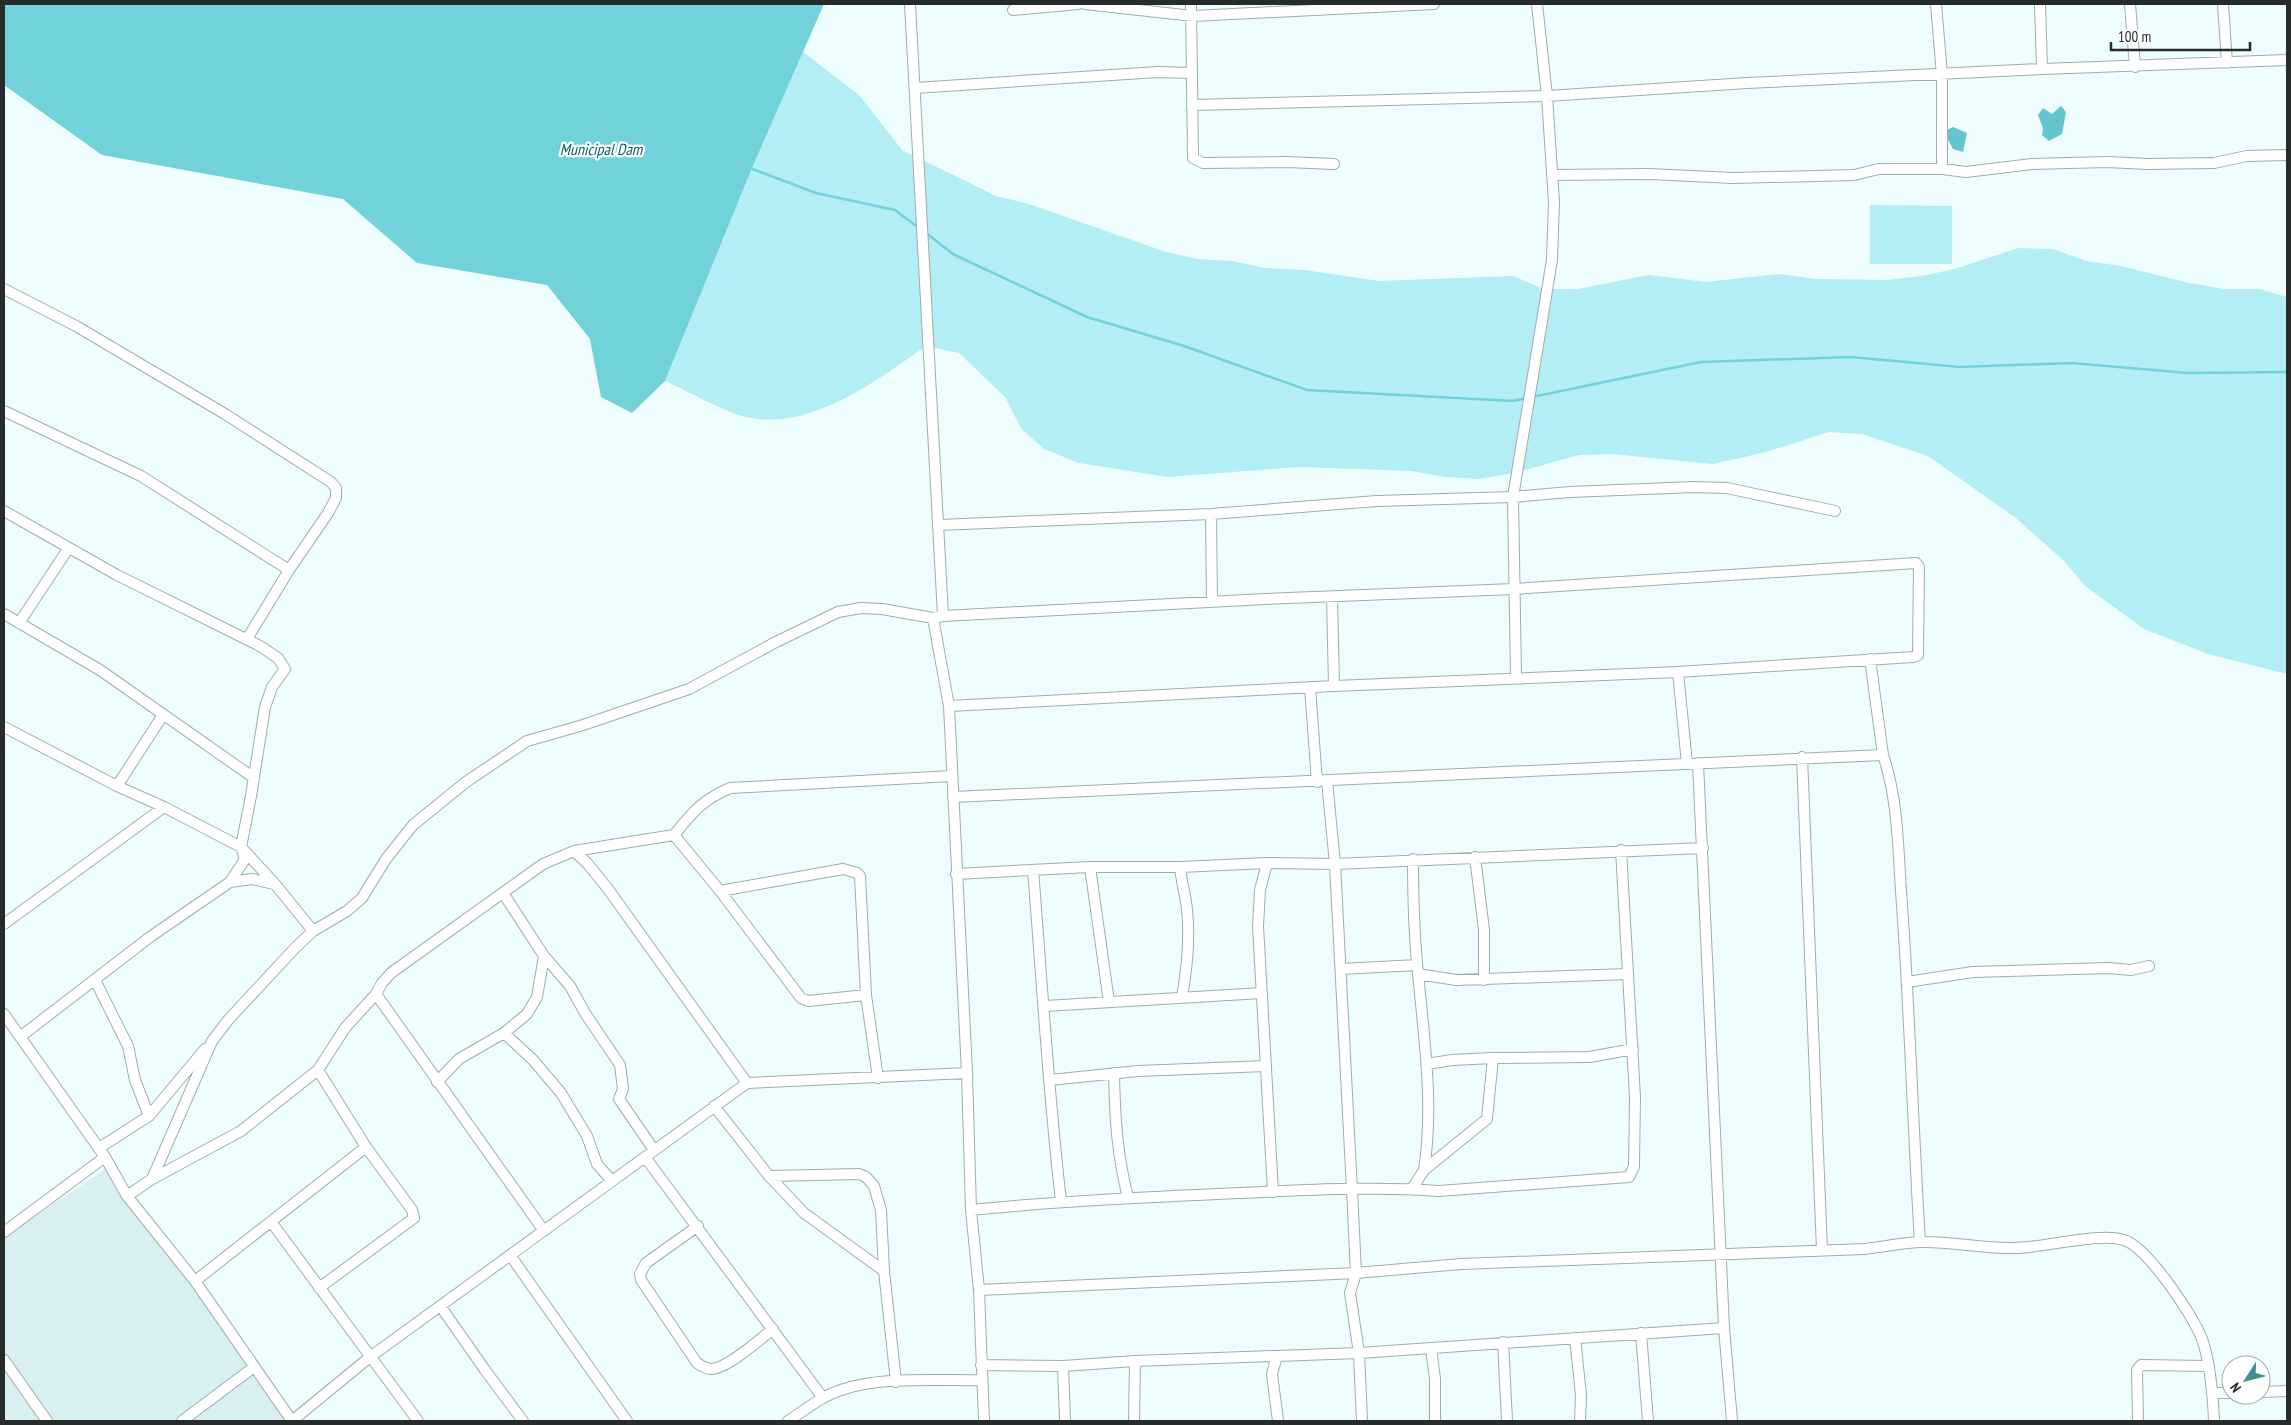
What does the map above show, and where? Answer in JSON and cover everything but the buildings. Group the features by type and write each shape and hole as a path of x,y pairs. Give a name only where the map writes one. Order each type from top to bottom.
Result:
{"street":[{"path":"910,4 938,525 938,617 949,706 956,874 968,1073 971,1210 979,1290 984,1421"},
{"path":"1012,10 1038,6 1078,4"},
{"path":"1085,4 1193,16 1434,4"},
{"path":"1191,4 1193,16 1191,73 1192,154 1196,161 1203,163 1286,162 1334,164"},
{"path":"1516,677 1513,497 1552,260 1554,202 1547,96 1538,4"},
{"path":"1936,4 1942,75 1942,169"},
{"path":"2040,4 2042,69"},
{"path":"2130,4 2135,67"},
{"path":"2223,4 2227,63"},
{"path":"1192,105 1547,96 1747,83 2287,60"},
{"path":"915,88 1158,72 1191,73"},
{"path":"1552,175 1649,174 1733,178 1854,175 1879,169 1942,169 1966,172 2019,164 2107,162 2148,164 2214,163 2246,156 2287,155"},
{"path":"4,289 76,326 225,414 334,485 337,492 332,505 247,639"},
{"path":"4,411 141,476 289,570"},
{"path":"938,525 1211,514 1376,501 1513,497 1631,489 1727,488 1835,511"},
{"path":"4,511 68,549 247,639 278,658 285,669 272,687 265,707 241,847 244,859 230,882 150,937 20,1037"},
{"path":"1211,514 1212,602"},
{"path":"20,623 68,549"},
{"path":"99,1148 149,1116 278,965 313,931 347,911 362,898 386,859 413,825 466,782 527,742 584,725 689,688 838,612 861,608 882,609 938,617 1212,602 1514,589 1916,563 1919,567 1918,655 1913,657 1678,672 1516,677 949,706"},
{"path":"1332,597 1334,686"},
{"path":"4,614 100,670 254,778"},
{"path":"1870,659 1882,755 1887,767 1895,818 1907,982 1920,1242"},
{"path":"1678,672 1687,764"},
{"path":"1310,687 1335,864 1356,1272 1350,1293 1359,1353 1362,1421"},
{"path":"117,786 163,714"},
{"path":"4,727 117,786 164,807 241,847 276,884 313,931"},
{"path":"953,797 1322,781 1518,770 1687,764 1802,757 1882,755"},
{"path":"1802,757 1822,1250"},
{"path":"1698,763 1724,1328 1732,1421"},
{"path":"127,1196 152,1179 240,1131 318,1070 346,1028 376,994 382,983 391,973 543,864 574,851 674,835 710,796 730,788 952,776"},
{"path":"4,924 164,807"},
{"path":"674,835 720,891 801,998 808,1001 866,996"},
{"path":"956,874 1090,867 1180,867 1267,862 1335,864 1475,856 1702,848"},
{"path":"971,1210 1061,1201 1273,1192 1412,1189 1439,1191 1629,1177 1634,1167 1635,1097 1621,850"},
{"path":"574,851 587,863 608,889 747,1083"},
{"path":"1475,856 1484,930 1484,980"},
{"path":"1413,859 1412,900 1427,1064 1429,1128 1424,1170"},
{"path":"1267,862 1260,890 1258,926 1273,1192"},
{"path":"1090,867 1109,1002"},
{"path":"1180,867 1188,929 1186,977 1182,997"},
{"path":"720,891 843,869 857,873 861,882 866,996 878,1078"},
{"path":"1033,870 1045,1006 1052,1130 1061,1201"},
{"path":"230,882 252,878 276,884"},
{"path":"503,893 544,956 570,986 620,1065 623,1089 619,1098 654,1150"},
{"path":"437,1082 459,1059 504,1033 527,1014 537,997 544,956"},
{"path":"1907,982 1973,972 2110,968 2131,970 2149,966"},
{"path":"1341,969 1418,970 1456,980 1628,974"},
{"path":"94,980 128,1046 136,1080 149,1116"},
{"path":"1045,1006 1262,993"},
{"path":"376,994 544,1231"},
{"path":"5,1018 99,1148 127,1196 195,1281 292,1421 370,1357 747,1083 968,1073"},
{"path":"504,1033 533,1060 561,1093 587,1136 597,1164 612,1181"},
{"path":"152,1179 212,1041"},
{"path":"1427,1064 1452,1060 1493,1058 1590,1057 1633,1049"},
{"path":"1412,1189 1424,1170 1487,1119 1493,1058"},
{"path":"1050,1080 1114,1073 1266,1066"},
{"path":"318,1070 366,1147 412,1210 414,1218 319,1288"},
{"path":"1114,1073 1115,1130 1120,1166 1128,1198"},
{"path":"714,1106 769,1176 804,1213 884,1271"},
{"path":"195,1281 272,1223 366,1147"},
{"path":"645,1156 823,1398"},
{"path":"4,1232 105,1157"},
{"path":"769,1176 858,1174 866,1177 874,1186 881,1210 884,1271 896,1382"},
{"path":"272,1223 418,1421"},
{"path":"698,1226 646,1263 640,1274 641,1280 697,1363 704,1368 712,1369 724,1366 773,1330"},
{"path":"979,1290 1356,1272 1461,1264 1864,1249 1920,1242 2008,1248 2078,1240 2123,1239 2136,1246 2148,1257 2186,1309 2202,1339 2212,1393 2214,1421"},
{"path":"510,1255 627,1421"},
{"path":"441,1306 484,1370 523,1421"},
{"path":"981,1364 1063,1366 1135,1361 1359,1353 1724,1328"},
{"path":"1641,1333 1648,1421"},
{"path":"1575,1338 1581,1395 1580,1421"},
{"path":"1503,1342 1507,1421"},
{"path":"1431,1348 1435,1379 1435,1421"},
{"path":"1278,1356 1272,1374 1278,1421"},
{"path":"4,1360 47,1421"},
{"path":"1134,1421 1135,1361"},
{"path":"2138,1421 2137,1370 2141,1365 2207,1366"},
{"path":"1063,1366 1065,1421"},
{"path":"182,1421 254,1367"},
{"path":"788,1421 823,1398 840,1390 861,1384 982,1380"},
{"path":"2271,1392 2287,1391"},
{"path":"2212,1393 2221,1393"}],"shaded area":[{"path":"803,52 859,95 902,150 996,196 1029,204 1166,252 1198,259 1231,261 1265,268 1304,270 1379,281 1513,276 1544,289 1578,289 1649,275 1706,282 1779,274 1815,279 1887,280 1922,276 1954,269 2019,248 2053,249 2086,261 2121,266 2189,283 2224,289 2259,289 2287,297 2287,674 2208,654 2144,629 2085,586 2064,561 2016,518 1928,456 1862,434 1829,432 1766,452 1713,464 1612,454 1579,455 1514,473 1479,479 1445,477 1412,471 1300,467 1168,477 1079,463 1044,449 1021,428 1005,397 959,353 926,346 863,388 840,401 816,411 791,418 767,420 742,416 724,409 665,381 752,168"},
{"path":"2061,106 2066,112 2062,134 2049,141 2042,135 2043,128 2038,115 2043,108 2052,114"},
{"path":"1953,127 1967,133 1963,152 1953,149 1947,138 1947,130"},
{"path":"1870,205 1952,206 1952,264 1870,264"},
{"path":"107,1168 292,1421 4,1421 4,1237"}],"water":[{"name":"Municipal Dam","path":"4,4 824,4 752,168 665,381 632,413 601,397 590,339 547,285 417,263 343,199 102,155 4,85"}],"waterway":[{"path":"750,168 816,193 895,210 919,228"},
{"path":"926,233 953,254 1087,317 1184,346 1307,390 1513,401 1527,398"},
{"path":"1532,397 1701,362 1851,357 1960,367 2071,363 2188,373 2287,372"}]}
